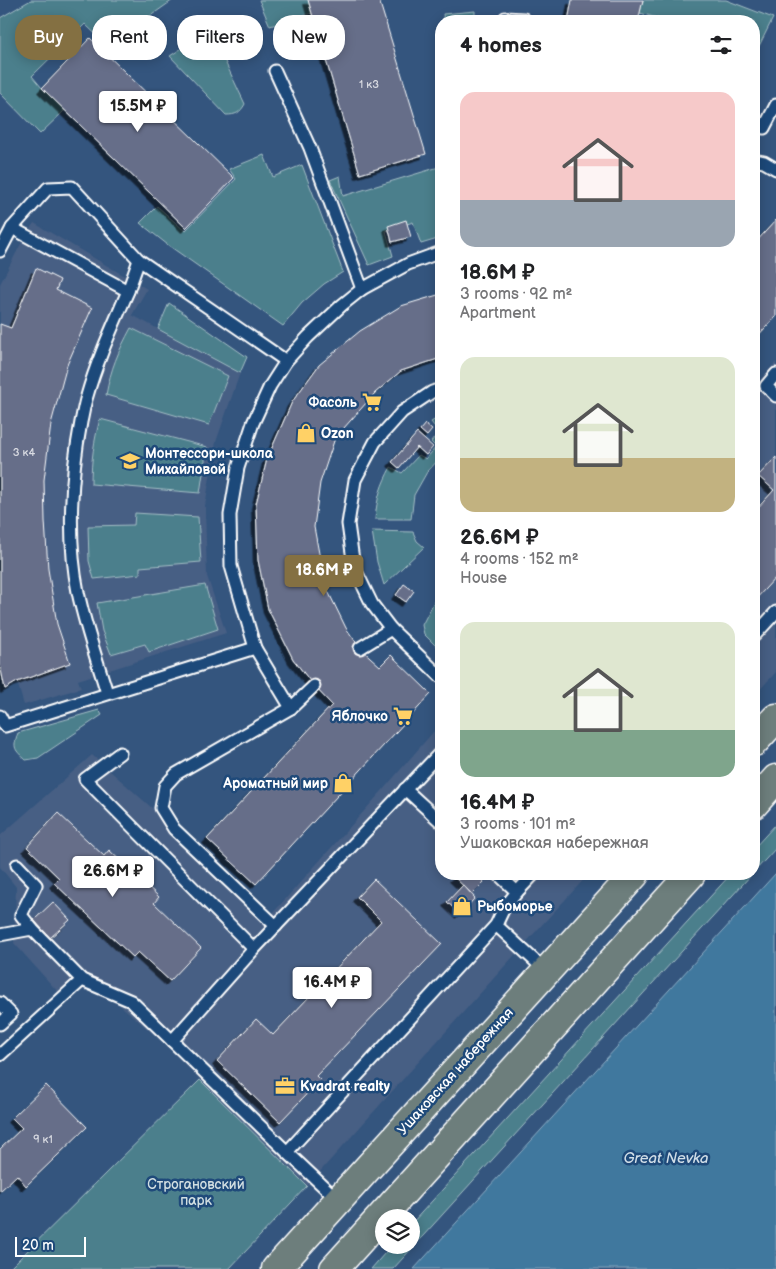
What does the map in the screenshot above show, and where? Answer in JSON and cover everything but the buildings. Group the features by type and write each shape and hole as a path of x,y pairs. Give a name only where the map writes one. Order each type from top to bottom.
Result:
{"main road":[{"path":"760,735 776,718"},
{"path":"760,797 776,779"},
{"name":"Ушаковская набережная","path":"276,1269 629,880"},
{"path":"334,1269 685,880"}],"lane":[{"path":"275,71 310,148 362,289"},
{"path":"764,128 776,104"},
{"path":"760,161 776,169"},
{"path":"0,251 12,228 48,188 72,187 138,260 286,361"},
{"path":"12,228 128,291"},
{"path":"291,708 255,648 231,566 230,516 238,468 253,423 270,386 286,361 308,337 362,289 408,264 435,254"},
{"path":"107,693 78,590 72,547 72,494 76,448 86,398 102,351 128,291 138,260"},
{"path":"776,374 766,386 776,396"},
{"path":"435,391 402,412 374,442 355,480 348,524 354,567 372,604 391,629 435,671"},
{"path":"760,629 776,612"},
{"path":"360,648 391,629"},
{"path":"0,716 5,726 255,648"},
{"path":"276,926 174,829 161,808 165,786 176,774 291,708 314,686"},
{"path":"120,753 85,779 254,949"},
{"path":"172,1041 254,949 435,758"},
{"path":"406,789 435,816"},
{"path":"17,865 36,885 21,915 32,929 82,980 131,1001 338,1200"},
{"path":"504,880 517,892"},
{"path":"287,1152 496,926 504,908 528,880"},
{"path":"496,926 546,971"},
{"path":"0,935 32,929"},
{"path":"0,1055 82,980"},
{"path":"0,1002 11,1014 0,1024"}],"shaded area":[{"name":"Монтессори-школа Михайловой","path":"34,223 147,289 132,315 240,373 216,442 205,506 207,576 226,633 78,680 81,688 24,705 17,682 70,662 57,624 48,569 44,480 51,424 67,365 92,308 56,290 60,280 37,268 11,328 0,324 0,284 25,236"},
{"path":"776,362 776,672 760,689 760,380"},
{"path":"435,730 435,880 583,880 307,1186 162,1041 100,988 58,992 14,943 16,887 0,867 0,836 92,755 272,914"}],"green space":[{"path":"31,0 173,0 152,15 92,15 92,31 85,24 82,27 82,15 15,15 15,60 48,60 32,76 65,110 40,134 0,93 0,18"},
{"path":"259,0 308,0 312,13 306,15 273,15 273,25 270,26"},
{"path":"643,0 726,0 773,18 760,44 760,15 647,15 640,13"},
{"path":"475,11 475,15 443,14"},
{"path":"177,51 177,60 224,60 245,104 235,114 226,115 170,56"},
{"path":"264,155 273,177 302,165 343,272 324,284 302,303 283,326 140,223 157,206 185,231 236,179 229,169"},
{"path":"435,168 435,240 421,244 413,222 386,231 393,256 369,265 330,180 340,176 343,196"},
{"path":"169,303 247,357 240,373 158,329"},
{"path":"131,328 228,376 209,425 106,395 116,360"},
{"path":"100,419 207,447 200,493 91,484 93,451"},
{"path":"435,437 435,446 431,442"},
{"path":"435,448 435,463 427,472 414,495 411,519 375,519 380,492 391,467 402,473 419,455 426,459"},
{"path":"135,513 198,517 201,562 140,567 140,574 94,579 89,561 88,526 134,525"},
{"path":"372,531 413,532 417,541 424,547 384,585 377,562"},
{"path":"205,585 218,629 149,652 145,644 111,654 102,631 97,603"},
{"path":"435,600 435,645 424,634 422,625"},
{"path":"99,710 102,715 38,758 26,760 19,754 15,745 18,733"},
{"path":"776,824 776,848 760,865 760,841"},
{"path":"726,880 747,880 420,1239 420,1214"},
{"name":"Строгановский парк","path":"200,1080 307,1186 229,1269 9,1269"},
{"path":"384,1254 407,1254 393,1269 371,1269"}],"water":[{"name":"Great Nevka","path":"776,873 776,1269 414,1269"}],"place":[{"name":"Фасоль","path":"372,402"},
{"name":"Ozon","path":"306,433"},
{"name":"Монтессори-школа Михайловой","path":"130,461"},
{"name":"Яблочко","path":"403,716"},
{"name":"Ароматный мир","path":"343,783"},
{"name":"Рыбоморье","path":"462,906"},
{"name":"Kvadrat realty","path":"285,1086"}]}
